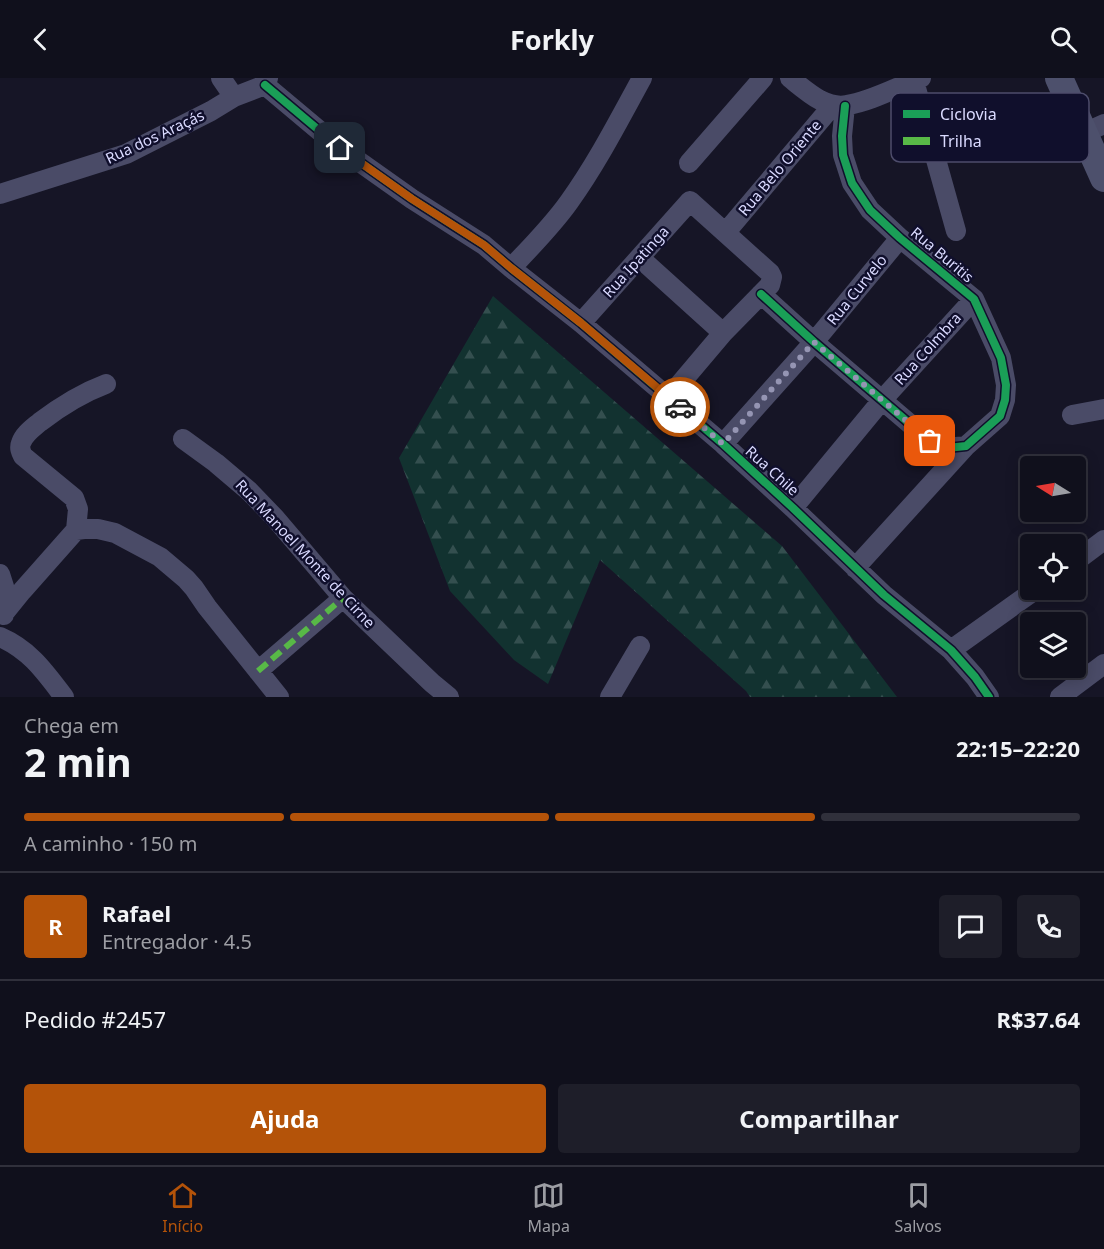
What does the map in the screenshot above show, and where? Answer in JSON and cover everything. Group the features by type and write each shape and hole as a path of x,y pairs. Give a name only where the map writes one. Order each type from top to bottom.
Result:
{"main road":[{"path":"1059,78 1070,93"},
{"path":"1094,128 1104,178"}],"street":[{"path":"221,78 234,97"},
{"path":"511,268 568,203 607,141 642,78"},
{"path":"689,163 763,78"},
{"path":"790,78 822,101 839,105 856,103 918,79"},
{"name":"Rua dos Araçás","path":"0,194 126,154 267,81"},
{"name":"Rua Chile","path":"267,81 340,148 412,199 484,245 581,323 723,444 884,595 951,650 989,697"},
{"name":"Rua Belo Oriente","path":"726,232 839,105"},
{"name":"Rua Buritis","path":"839,105 843,155 852,183 870,210 974,299 1001,358 1006,385 1005,400 1000,416 966,446 855,568"},
{"path":"939,162 956,231"},
{"name":"Rua Ipatinga","path":"581,323 690,201 726,232"},
{"path":"668,398 723,333 770,285 772,277 770,273 726,232"},
{"name":"Rua Curvelo","path":"723,444 814,342 900,238"},
{"path":"640,258 723,333"},
{"path":"761,294 930,441 947,448 966,446"},
{"name":"Rua Colmbra","path":"793,508 883,399 974,299"},
{"path":"2,619 22,591 76,530 78,509 74,498 23,456 20,450 21,442 26,434 59,407 106,384"},
{"path":"1072,415 1104,409"},
{"name":"Rua Manoel Monte de Cirne","path":"183,439 230,474 256,498 427,690 449,697"},
{"path":"76,530 98,529 115,533 160,557 194,588 279,697"},
{"path":"1086,554 1104,540"},
{"path":"0,574 7,596 2,619"},
{"path":"258,670 343,598"},
{"path":"951,650 1021,600"},
{"path":"0,637 26,652 64,697"},
{"path":"610,697 640,646"},
{"path":"1060,697 1104,664"}],"green space":[{"path":"493,296 782,546 897,697 750,697 600,560 548,684 514,660 450,591 399,458"}],"marked path":[{"path":"258,671 343,598"}],"cycle path":[{"path":"265,85 340,148 412,199 484,245 581,323 723,444 884,595 951,650 989,697"},
{"path":"761,294 930,441 947,448 966,446 1000,416 1005,400 1006,385 1001,358 974,299 870,210 852,183 843,155 845,106"}],"way so far":[{"path":"680,407 723,444 814,342 930,441"}],"route":[{"path":"340,148 412,199 484,245 680,407"}]}
